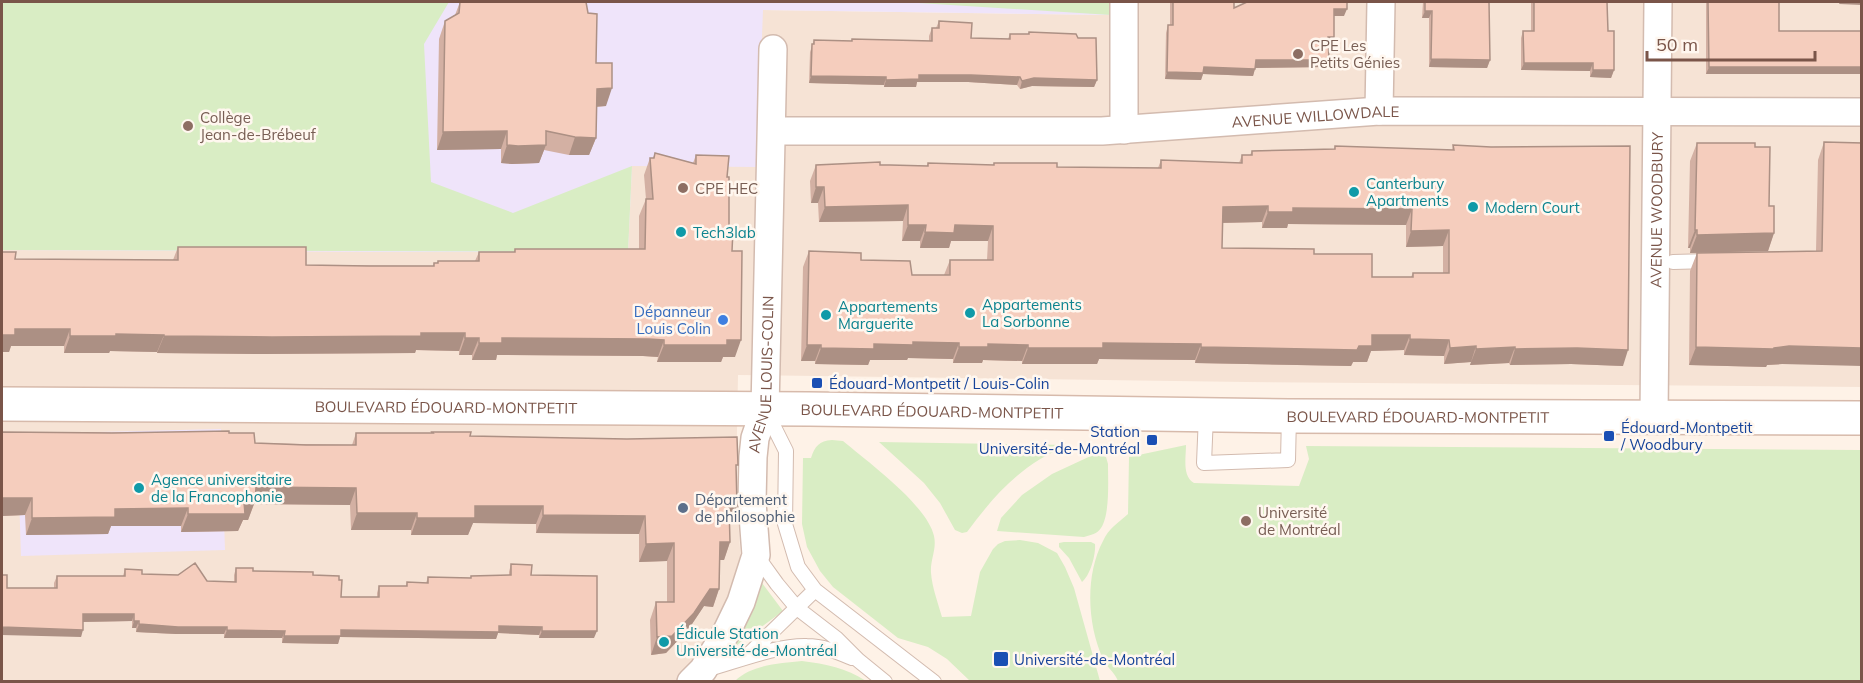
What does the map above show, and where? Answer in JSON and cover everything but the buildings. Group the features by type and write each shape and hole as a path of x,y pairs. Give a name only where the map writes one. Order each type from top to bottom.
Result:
{"street":[{"path":"1124,2 1124,130"},
{"path":"1379,111 1381,2"},
{"name":"AVENUE WOODBURY","path":"1654,417 1658,2"},
{"name":"AVENUE LOUIS-COLIN","path":"697,676 727,631 741,602 756,555 752,502 753,457 755,438 765,409 773,49"},
{"name":"AVENUE WILLOWDALE","path":"772,131 1124,130 1379,111 1862,112"},
{"name":"BOULEVARD ÉDOUARD-MONTPETIT","path":"2,404 765,409 1289,416 1862,418"}],"lane":[{"path":"1673,262 1728,261"},
{"path":"765,409 786,451 785,524 798,567 815,590 934,681"},
{"path":"1206,415 1204,463 1288,460 1289,416"},
{"path":"756,555 797,608 836,638 858,660 885,681"},
{"path":"744,659 815,590"},
{"path":"697,676 744,659 806,645 830,649 858,660"}],"shaded area":[{"path":"2,2 1112,2 1111,15 763,10 757,167 632,166 628,252 374,252 2,250"},
{"path":"1112,2 1861,2 1861,387 738,375 736,485 743,597 688,681 2,682 2,250 628,251 632,166 757,166 762,10 1111,15"},
{"path":"221,429 225,550 21,556 17,434"}],"green space":[{"name":"Collège Jean-de-Brébeuf","path":"2,2 449,2 424,44 431,182 513,213 632,166 628,252 2,250"},
{"path":"903,2 1110,2 1111,15"},
{"path":"832,440 843,441 881,472 909,498 929,524 935,541 931,568 932,578 942,617 971,616 980,572 998,544 1020,540 1038,543 1057,553 1074,588 1100,681 970,681 947,659 928,647 898,638 833,587 820,571 807,547 802,524 803,458 811,458 818,445"},
{"path":"879,442 1068,445 1023,471 1000,492 967,532 962,533 955,530 940,503 924,483"},
{"name":"Université de Montréal","path":"1186,445 1186,471 1194,483 1299,486 1309,459 1306,446 1861,450 1861,681 1118,681 1104,662 1091,615 1091,584 1097,554 1108,533 1128,514 1129,457"},
{"path":"1095,454 1106,457 1108,464 1106,515 1098,532 1084,537 997,531 1001,518 1022,495 1052,474"},
{"path":"1059,543 1095,544 1092,565 1082,582 1069,558 1059,547"},
{"path":"762,583 783,611 729,651 758,584"},
{"path":"802,661 836,667 866,681 735,681 757,668"}],"place":[{"name":"CPE Les Petits Génies","path":"1298,54"},
{"name":"Collège Jean-de-Brébeuf","path":"188,126"},
{"name":"CPE HEC","path":"683,188"},
{"name":"Canterbury Apartments","path":"1354,192"},
{"name":"Modern Court","path":"1473,207"},
{"name":"Tech3lab","path":"681,232"},
{"name":"Appartements La Sorbonne","path":"970,313"},
{"name":"Appartements Marguerite","path":"826,315"},
{"name":"Dépanneur Louis Colin","path":"723,320"},
{"name":"Édouard-Montpetit / Louis-Colin","path":"817,383"},
{"name":"Édouard-Montpetit / Woodbury","path":"1609,436"},
{"name":"Station Université-de-Montréal","path":"1152,440"},
{"name":"Agence universitaire de la Francophonie","path":"139,488"},
{"name":"Département de philosophie","path":"683,508"},
{"name":"Université de Montréal","path":"1246,521"},
{"name":"Édicule Station Université-de-Montréal","path":"664,642"},
{"name":"Université-de-Montréal","path":"1001,659"}]}
